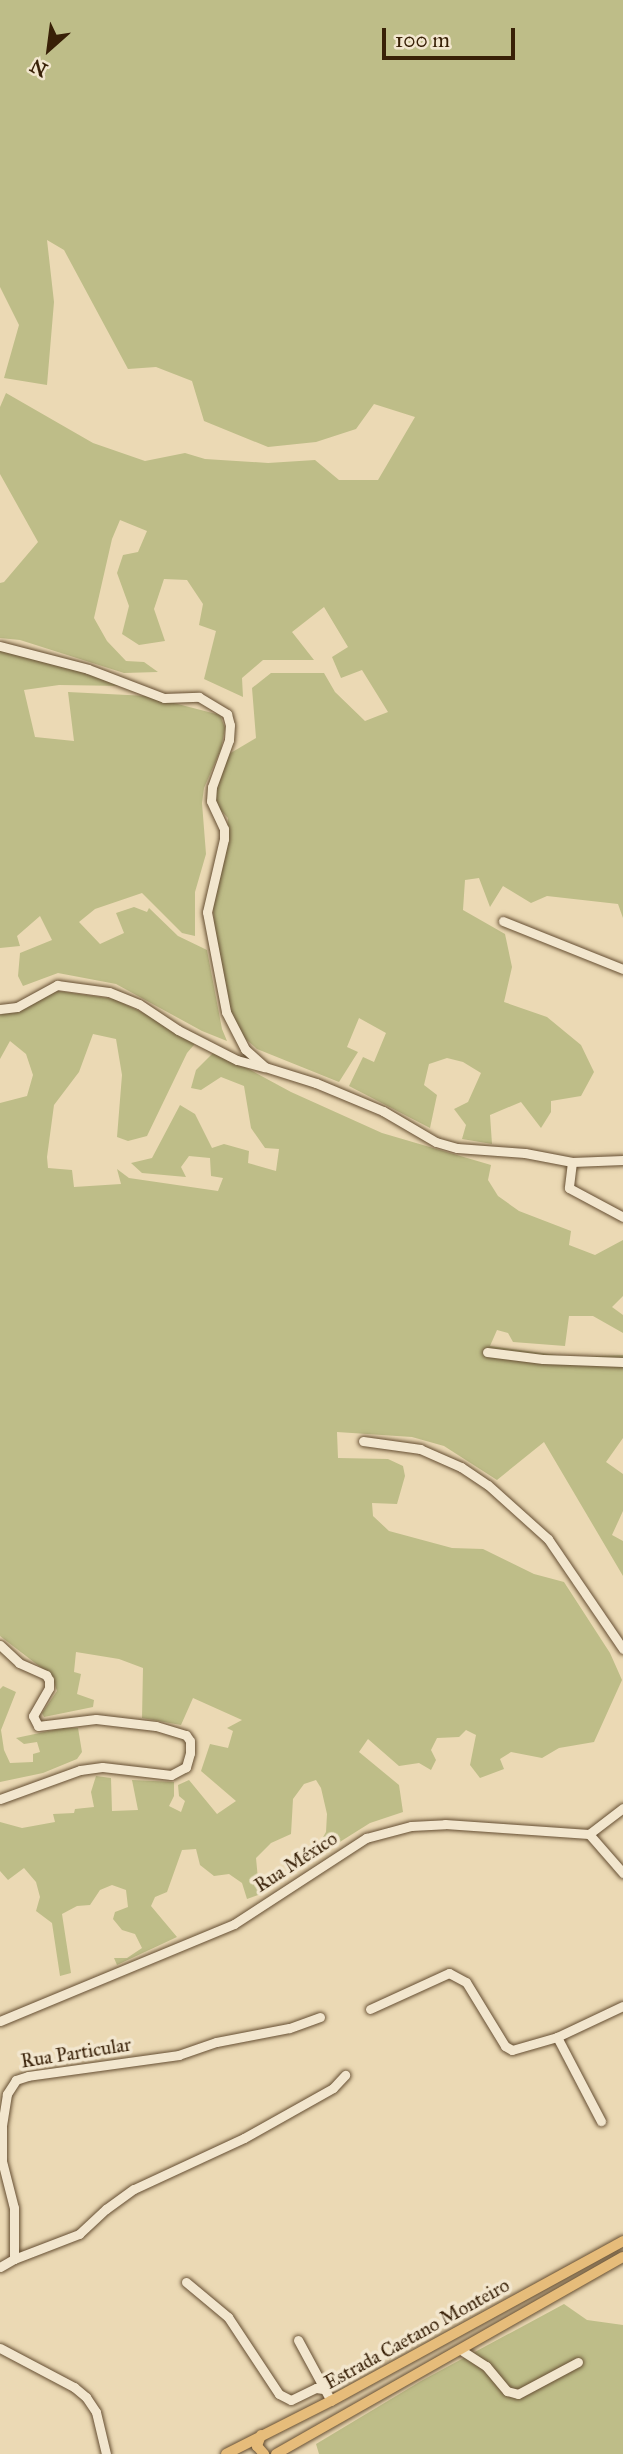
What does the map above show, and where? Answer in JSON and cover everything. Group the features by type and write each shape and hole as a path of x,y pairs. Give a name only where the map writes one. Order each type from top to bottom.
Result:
{"main road":[{"name":"Estrada Caetano Monteiro","path":"226,2454 331,2401 623,2241"},
{"name":"Estrada Caetano Monteiro","path":"276,2454 623,2257"},
{"path":"261,2435 257,2446 264,2454"}],"street":[{"path":"0,646 88,669 164,698 199,697 227,714 230,725 229,740 212,787 211,801 224,829 224,839 207,912 226,1012 245,1049 265,1067"},
{"path":"503,921 623,969"},
{"path":"0,1009 17,1007 57,985 109,992 139,1004 178,1030 237,1060 316,1083 383,1111 436,1142 457,1148 525,1153 572,1162 623,1160"},
{"path":"572,1162 568,1183 572,1191 623,1217"},
{"path":"487,1352 543,1359 623,1362"},
{"path":"363,1441 420,1449 461,1467 488,1485 548,1539 623,1649"},
{"path":"0,1645 13,1659 46,1675 49,1680 49,1688 33,1716 38,1726 96,1719 156,1726 186,1735 190,1741 186,1767 171,1775 102,1767 80,1770 0,1799"},
{"path":"623,1808 589,1834 623,1873"},
{"name":"Rua México","path":"0,2021 234,1924 366,1838 389,1831 446,1824 589,1834"},
{"path":"370,2009 449,1973 466,1982 505,2046 512,2050 556,2037 623,2006"},
{"name":"Rua Particular","path":"14,2259 15,2208 2,2161 2,2126 7,2094 16,2080 28,2076 179,2055 216,2042 289,2028 320,2017"},
{"path":"556,2037 601,2121"},
{"path":"0,2267 79,2234 134,2189 244,2138 333,2088 345,2075"},
{"path":"187,2282 228,2317 279,2394 291,2400 316,2388 323,2389"},
{"path":"298,2340 331,2401"},
{"path":"0,2348 74,2387 86,2397 96,2412 106,2454"},
{"path":"461,2350 486,2366 507,2391 518,2394 578,2362"}],"shaded area":[{"path":"0,0 623,0 623,918 618,904 547,896 531,903 503,886 490,907 479,878 465,880 463,910 505,934 512,967 504,1002 547,1017 581,1045 594,1072 581,1096 551,1101 551,1112 541,1128 521,1102 490,1115 492,1144 462,1139 466,1125 454,1109 468,1102 481,1073 463,1062 447,1058 429,1064 424,1085 437,1095 430,1128 349,1086 363,1057 374,1062 386,1033 359,1018 347,1047 358,1052 339,1082 257,1049 232,1027 216,952 212,892 225,859 228,818 212,801 213,791 229,754 256,738 252,688 271,673 324,673 335,692 365,721 388,712 362,670 341,678 332,657 348,647 324,607 292,632 314,660 263,660 242,678 243,697 204,679 216,631 199,625 203,604 187,580 164,579 154,609 165,641 139,645 122,634 129,606 117,573 123,555 138,552 147,531 120,520 112,539 94,618 107,641 126,661 144,662 158,672 124,673 20,640 0,638 0,583 4,582 38,542 0,474 0,407 6,393 93,443 145,461 185,453 205,459 268,463 315,460 339,480 378,480 415,417 374,404 356,429 316,442 268,447 204,421 192,381 156,367 128,369 64,250 47,240 54,302 47,385 4,378 19,325 0,287"},
{"path":"0,649 22,650 126,686 59,685 24,690 35,737 74,741 68,692 147,696 220,715 225,728 221,749 204,788 202,803 206,854 195,892 195,936 182,933 142,893 95,909 79,922 100,944 124,933 116,913 134,907 147,912 149,908 178,936 207,950 222,1029 227,1041 202,1031 116,984 58,973 23,986 18,976 20,953 52,940 40,916 17,936 20,946 0,948"},
{"path":"58,991 114,999 199,1039 187,1053 147,1136 128,1141 117,1137 122,1075 116,1039 93,1034 79,1072 54,1105 47,1157 48,1168 72,1170 74,1187 121,1184 117,1169 129,1178 218,1191 223,1178 211,1176 210,1158 189,1156 181,1167 186,1177 142,1173 131,1163 152,1158 180,1105 195,1114 212,1148 224,1144 249,1151 248,1163 276,1171 279,1149 265,1148 251,1128 244,1086 221,1077 201,1090 191,1088 196,1070 215,1051 291,1092 382,1133 491,1165 488,1180 498,1196 519,1211 571,1231 569,1245 595,1255 623,1240 623,1296 612,1307 623,1315 623,1333 593,1316 569,1316 565,1346 513,1342 508,1333 497,1330 490,1346 572,1357 623,1355 623,1438 606,1462 623,1474 623,1511 612,1535 623,1541 623,1576 544,1442 497,1480 444,1446 412,1437 337,1432 338,1458 388,1459 403,1466 405,1476 397,1504 372,1503 373,1516 389,1531 452,1548 483,1549 534,1574 564,1582 610,1653 622,1680 594,1742 559,1748 542,1758 511,1752 500,1759 504,1769 480,1778 470,1765 476,1735 466,1730 459,1737 437,1738 431,1750 436,1760 431,1770 419,1763 399,1766 368,1739 359,1752 399,1785 403,1812 370,1823 292,1872 290,1863 318,1846 326,1832 327,1814 321,1788 316,1780 304,1784 293,1799 291,1834 271,1843 256,1858 259,1890 266,1892 247,1899 242,1883 229,1874 214,1876 200,1865 196,1849 182,1850 167,1892 155,1897 151,1906 177,1937 117,1965 114,1958 127,1958 142,1948 135,1934 122,1930 113,1919 115,1912 128,1907 126,1890 112,1885 100,1890 90,1905 77,1906 62,1914 71,1973 60,1976 52,1923 36,1911 40,1897 36,1882 24,1868 8,1880 0,1871 0,1822 22,1828 55,1822 53,1814 74,1813 75,1809 94,1807 91,1792 96,1776 111,1778 112,1811 138,1810 132,1780 174,1782 174,1796 169,1806 181,1812 185,1801 179,1796 178,1785 189,1780 217,1814 236,1801 201,1771 210,1744 228,1748 233,1731 227,1728 242,1720 193,1698 181,1725 142,1718 143,1668 119,1659 76,1652 74,1672 81,1674 77,1694 94,1700 93,1707 44,1717 42,1713 57,1691 52,1676 0,1636 0,1103 27,1096 33,1075 26,1054 10,1041 0,1059 0,1015"},
{"path":"3,1686 16,1692 1,1730 4,1750 10,1763 33,1762 33,1754 40,1752 37,1742 24,1744 16,1738 63,1728 78,1728 82,1752 77,1759 43,1773 0,1782 0,1689"},
{"path":"564,2304 587,2320 623,2325 623,2454 319,2454 316,2444 421,2381"}]}
